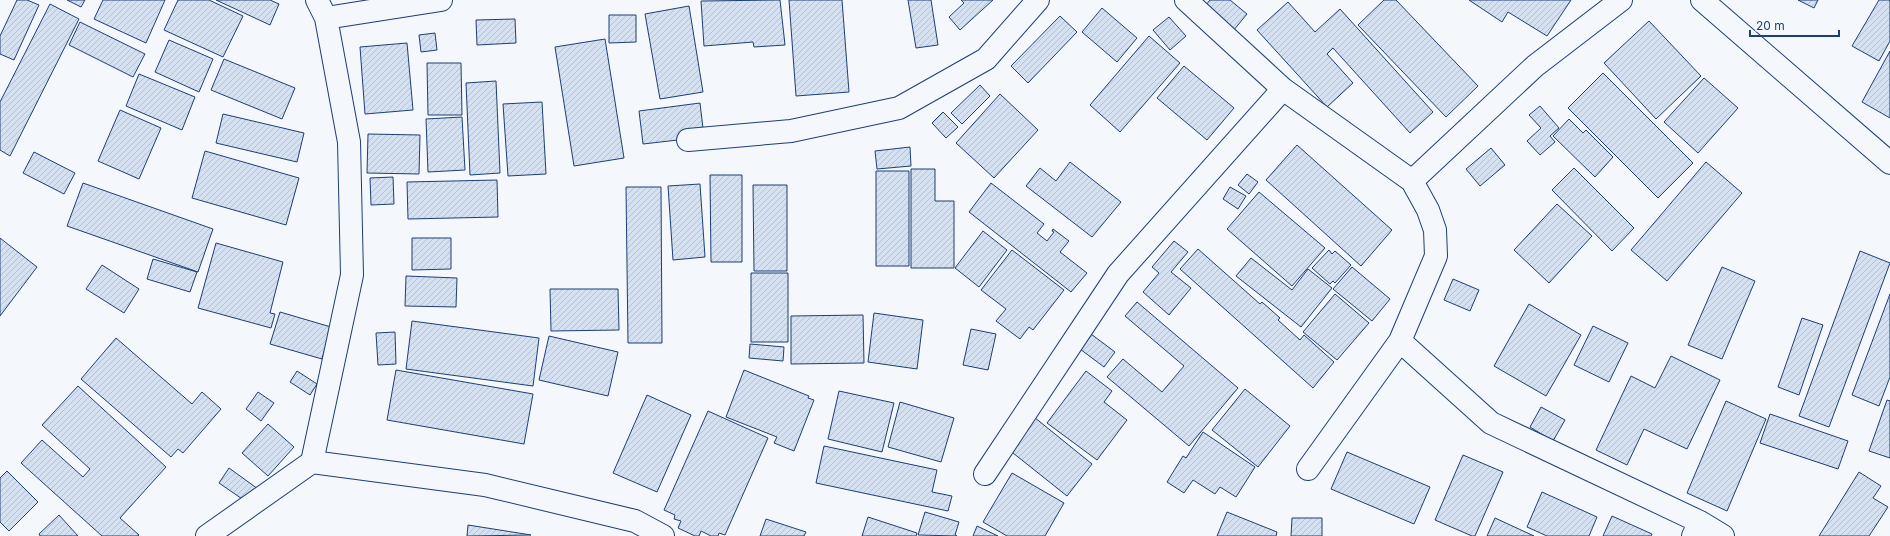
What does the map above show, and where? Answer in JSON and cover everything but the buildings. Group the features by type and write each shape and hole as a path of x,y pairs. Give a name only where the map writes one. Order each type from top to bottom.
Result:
{"street":[{"path":"312,462 352,275 349,142 321,9 441,0"},
{"path":"688,140 791,131 899,108 986,59 1038,0"},
{"path":"1186,0 1283,88 1412,181 1428,210 1435,230 1436,256 1400,340 1308,469"},
{"path":"1412,181 1535,66 1621,0"},
{"path":"1702,0 1890,163"},
{"path":"985,474 1118,274 1283,88"},
{"path":"1400,340 1491,422 1696,529 1723,536"},
{"path":"207,536 312,462 485,485 662,536"}]}
